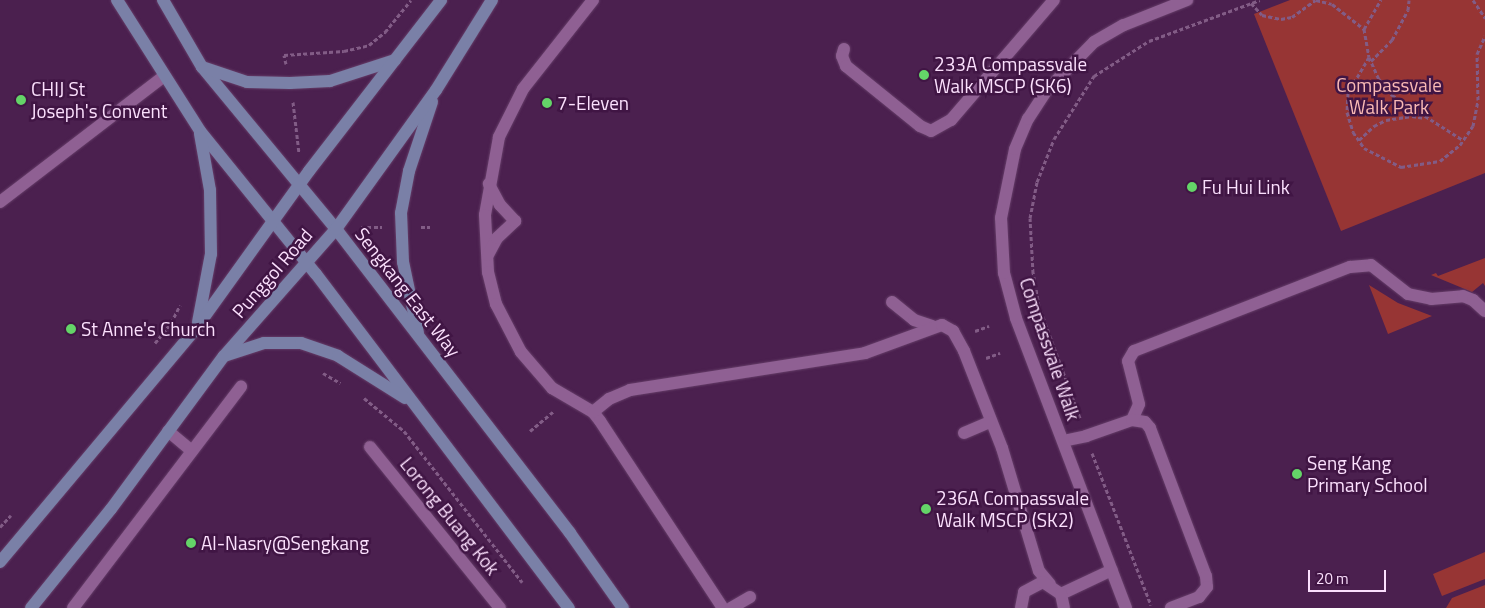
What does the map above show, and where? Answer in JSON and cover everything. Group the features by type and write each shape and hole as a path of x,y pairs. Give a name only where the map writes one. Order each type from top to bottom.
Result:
{"main road":[{"path":"117,0 200,131 306,262 411,403 569,608"},
{"name":"Sengkang East Way","path":"163,0 202,66 336,229 570,533 622,608"},
{"name":"Punggol Road","path":"0,562 197,327 274,223 299,185 441,0"},
{"name":"Punggol Road","path":"31,608 224,356 336,229 436,90 492,0"},
{"path":"202,66 247,82 290,83 330,81 394,60"},
{"path":"419,338 403,262 402,213 409,171 436,90"},
{"path":"197,327 211,254 210,190 200,131"},
{"path":"224,356 264,343 301,343 338,356 411,403"}],"street":[{"path":"593,0 514,105 499,137 489,183 485,215 487,257 496,304 508,329 542,376 568,399 593,412 724,608"},
{"path":"844,49 842,56 846,66 896,107 926,130 944,127 1054,0"},
{"name":"Compassvale Walk","path":"1126,608 1016,318 1004,273 1001,218 1014,149 1028,119 1047,90 1094,42 1124,25 1187,0"},
{"path":"0,202 164,76"},
{"path":"895,90 896,107"},
{"path":"487,257 497,238 515,221 500,205 489,183"},
{"path":"1132,420 1139,404 1128,361 1134,351 1350,267 1371,265 1408,294 1431,299 1463,296 1473,300 1485,312"},
{"path":"892,302 914,320 932,326"},
{"path":"593,412 609,399 630,390 865,353 932,326 942,325 958,338 990,422 1039,571 1061,594 1064,608"},
{"path":"73,608 241,387"},
{"path":"1063,441 1086,436 1132,420 1145,422 1150,428 1206,576 1207,587 1199,597 1171,608"},
{"path":"964,433 990,422"},
{"path":"168,431 192,451"},
{"name":"Lorong Buang Kok","path":"370,447 500,608"},
{"path":"1061,594 1112,570"},
{"path":"1021,608 1021,599 1029,587 1043,582 1050,584"},
{"path":"731,608 750,596"}],"path":[{"path":"299,157 290,83 284,55 344,51 369,45 385,32 411,0"},
{"path":"1152,608 1086,436 1039,306 1033,273 1030,218 1037,182 1054,139 1094,76 1149,41 1260,0"},
{"path":"1251,3 1262,15 1281,19 1292,17 1316,0 1332,4 1364,29 1370,59 1379,79 1392,95 1463,140"},
{"path":"1364,29 1382,0"},
{"path":"1409,0 1408,10 1392,40 1370,59 1348,92 1347,112 1358,140 1382,160 1401,167 1440,160 1463,140 1473,126 1478,100 1477,54 1485,36"},
{"path":"1473,0 1485,18"},
{"path":"1358,140 1374,126 1386,120 1412,116 1426,118"},
{"path":"153,346 171,323 181,301"},
{"path":"314,368 344,385"},
{"path":"360,394 404,431 524,585"},
{"path":"530,430 568,399"},
{"path":"0,527 12,513"}],"green space":[{"name":"Compassvale Walk Park","path":"1290,0 1485,0 1485,173 1341,231 1254,14"},
{"path":"1485,258 1485,286 1483,283 1472,292 1431,275 1436,273 1438,276"},
{"path":"1369,285 1398,303 1432,316 1388,334"},
{"path":"1485,552 1485,579 1442,596 1433,574"},
{"path":"1485,585 1485,608 1446,608 1452,598"}],"place":[{"name":"233A Compassvale Walk MSCP (SK6)","path":"924,75"},
{"name":"CHIJ St Joseph's Convent","path":"21,100"},
{"name":"7-Eleven","path":"547,103"},
{"name":"Fu Hui Link","path":"1192,187"},
{"name":"St Anne's Church","path":"71,329"},
{"name":"Seng Kang Primary School","path":"1297,474"},
{"name":"236A Compassvale Walk MSCP (SK2)","path":"926,509"},
{"name":"Al-Nasry@Sengkang","path":"191,543"}]}
